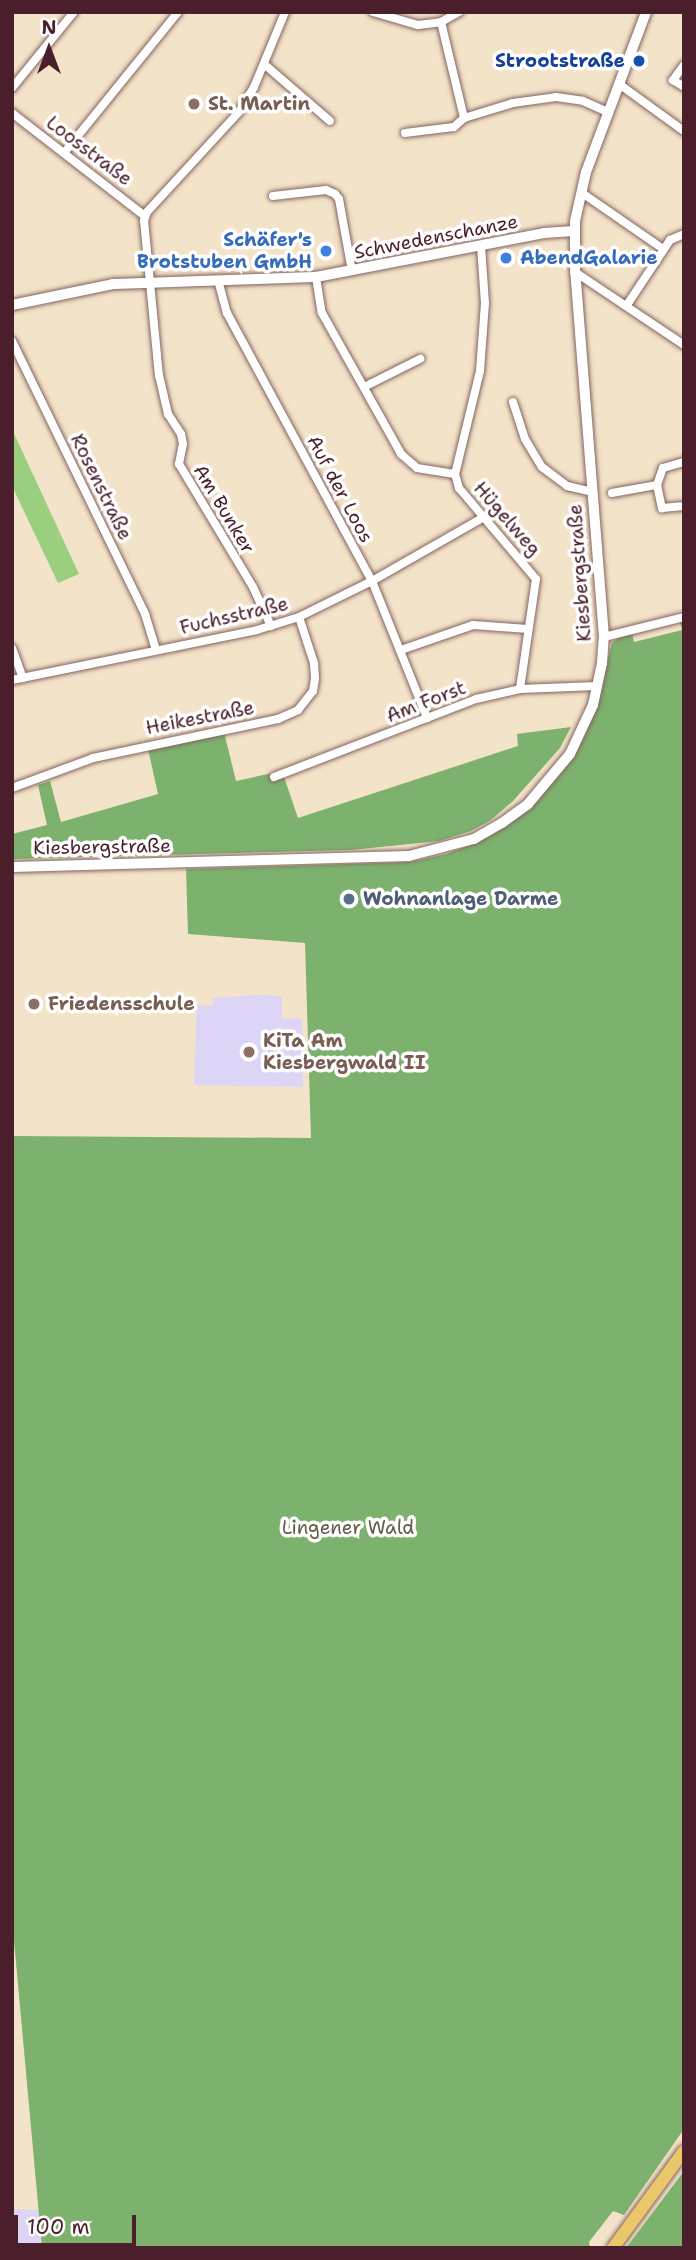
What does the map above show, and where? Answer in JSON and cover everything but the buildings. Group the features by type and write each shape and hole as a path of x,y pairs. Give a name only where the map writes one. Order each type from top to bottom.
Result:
{"main road":[{"path":"613,2248 684,2151"}],"street":[{"path":"12,88 74,12"},
{"path":"64,153 178,12"},
{"path":"145,216 239,112 264,64 285,12"},
{"path":"373,12 410,24 441,22 458,12"},
{"name":"Kiesbergstraße","path":"12,867 409,856 474,839 528,804 550,780 586,724 597,686 604,636 574,231 580,188 646,12"},
{"path":"441,22 464,118"},
{"path":"264,64 330,121"},
{"path":"684,65 673,80 684,87"},
{"path":"619,85 684,131"},
{"path":"405,133 454,127 464,118 513,103 556,97 583,101 608,112"},
{"name":"Loosstraße","path":"12,113 145,216"},
{"path":"273,196 326,190 335,194 339,199 352,271"},
{"path":"585,195 663,249"},
{"name":"Am Bunker","path":"145,216 149,282 162,398 183,444 179,464 253,587 271,626"},
{"name":"Schwedenschanze","path":"12,305 94,286 316,277 544,233 574,231"},
{"path":"627,305 663,249 675,236 684,234"},
{"name":"Hügelweg","path":"481,246 485,303 480,371 455,474 459,488 536,579 520,689"},
{"path":"575,272 684,345"},
{"path":"316,277 322,313 410,463 416,468 455,474"},
{"name":"Auf der Loos","path":"218,280 227,313 372,581 427,718"},
{"name":"Rosenstraße","path":"12,341 145,614 156,649"},
{"path":"364,387 420,359"},
{"path":"513,402 524,439 542,467 567,486 592,492"},
{"path":"684,462 663,468 657,485 662,508 684,506"},
{"path":"612,493 657,485"},
{"name":"Fuchsstraße","path":"12,680 271,626 299,617 372,581 484,517"},
{"name":"Heikestraße","path":"12,788 93,758 278,719 298,710 313,691 315,678 314,663 299,617"},
{"path":"604,636 684,617"},
{"path":"401,650 473,625 528,629"},
{"path":"12,648 23,678"},
{"name":"Am Forst","path":"274,777 476,699 520,689 597,686"}],"shaded area":[{"name":"KiTa Am Kiesbergwald II","path":"282,996 282,1018 302,1019 303,1087 194,1085 197,1005 213,1006 213,998"},
{"path":"12,2209 39,2210 42,2248 12,2248"}],"green space":[{"path":"12,429 79,574 58,583 12,486"},
{"name":"Lingener Wald","path":"684,621 684,2129 624,2215 613,2211 589,2242 590,2248 42,2248 12,1919 12,1136 311,1138 305,943 188,934 186,869 410,862 446,854 476,843 545,786 596,706 612,643 622,635 632,633 634,642 682,630 680,622"},
{"path":"571,727 560,748 513,801 491,820 471,831 439,841 351,850 12,859 12,834 47,825 38,785 50,781 61,822 158,794 148,749 224,732 236,781 282,771 298,818 518,746 517,734"},
{"path":"684,2171 684,2248 626,2248 681,2175"}],"place":[{"name":"Strootstraße","path":"639,61"},
{"name":"St. Martin","path":"194,104"},
{"name":"Schäfer's Brotstuben GmbH","path":"326,251"},
{"name":"AbendGalarie","path":"506,258"},
{"name":"Wohnanlage Darme","path":"349,899"},
{"name":"Friedensschule","path":"34,1004"},
{"name":"KiTa Am Kiesbergwald II","path":"249,1052"}]}
